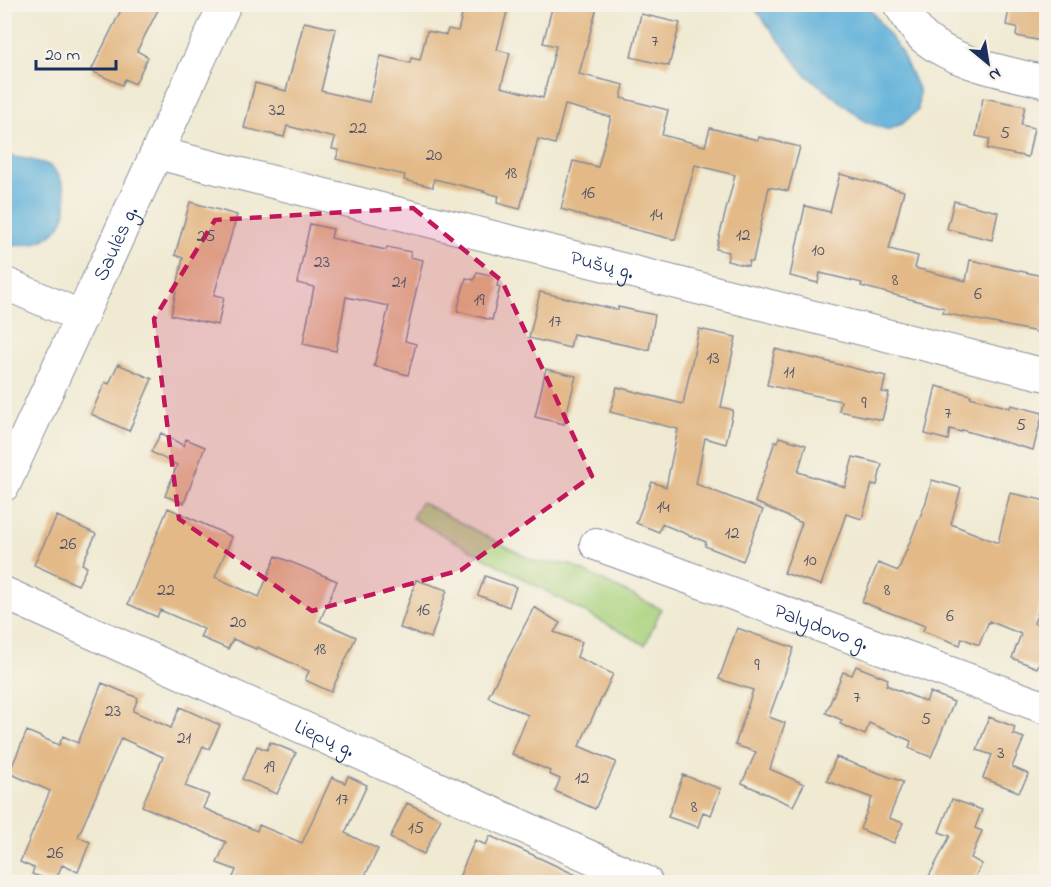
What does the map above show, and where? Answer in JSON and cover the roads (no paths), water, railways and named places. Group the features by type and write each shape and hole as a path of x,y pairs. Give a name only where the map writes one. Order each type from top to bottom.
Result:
{"street":[{"name":"Saulės g.","path":"4,485 225,4"},
{"path":"899,4 923,37 949,54 985,67 1047,82"},
{"name":"Pušų g.","path":"157,153 1047,375"},
{"path":"4,283 82,317"},
{"name":"Palydovo g.","path":"596,544 1047,708"},
{"name":"Liepų g.","path":"4,593 646,882"}],"water":[{"path":"752,5 867,5 901,52 919,91 918,110 903,123 889,130 866,122 805,74"},
{"path":"5,155 46,164 61,180 66,200 65,213 54,233 44,239 19,245 5,244"}]}
